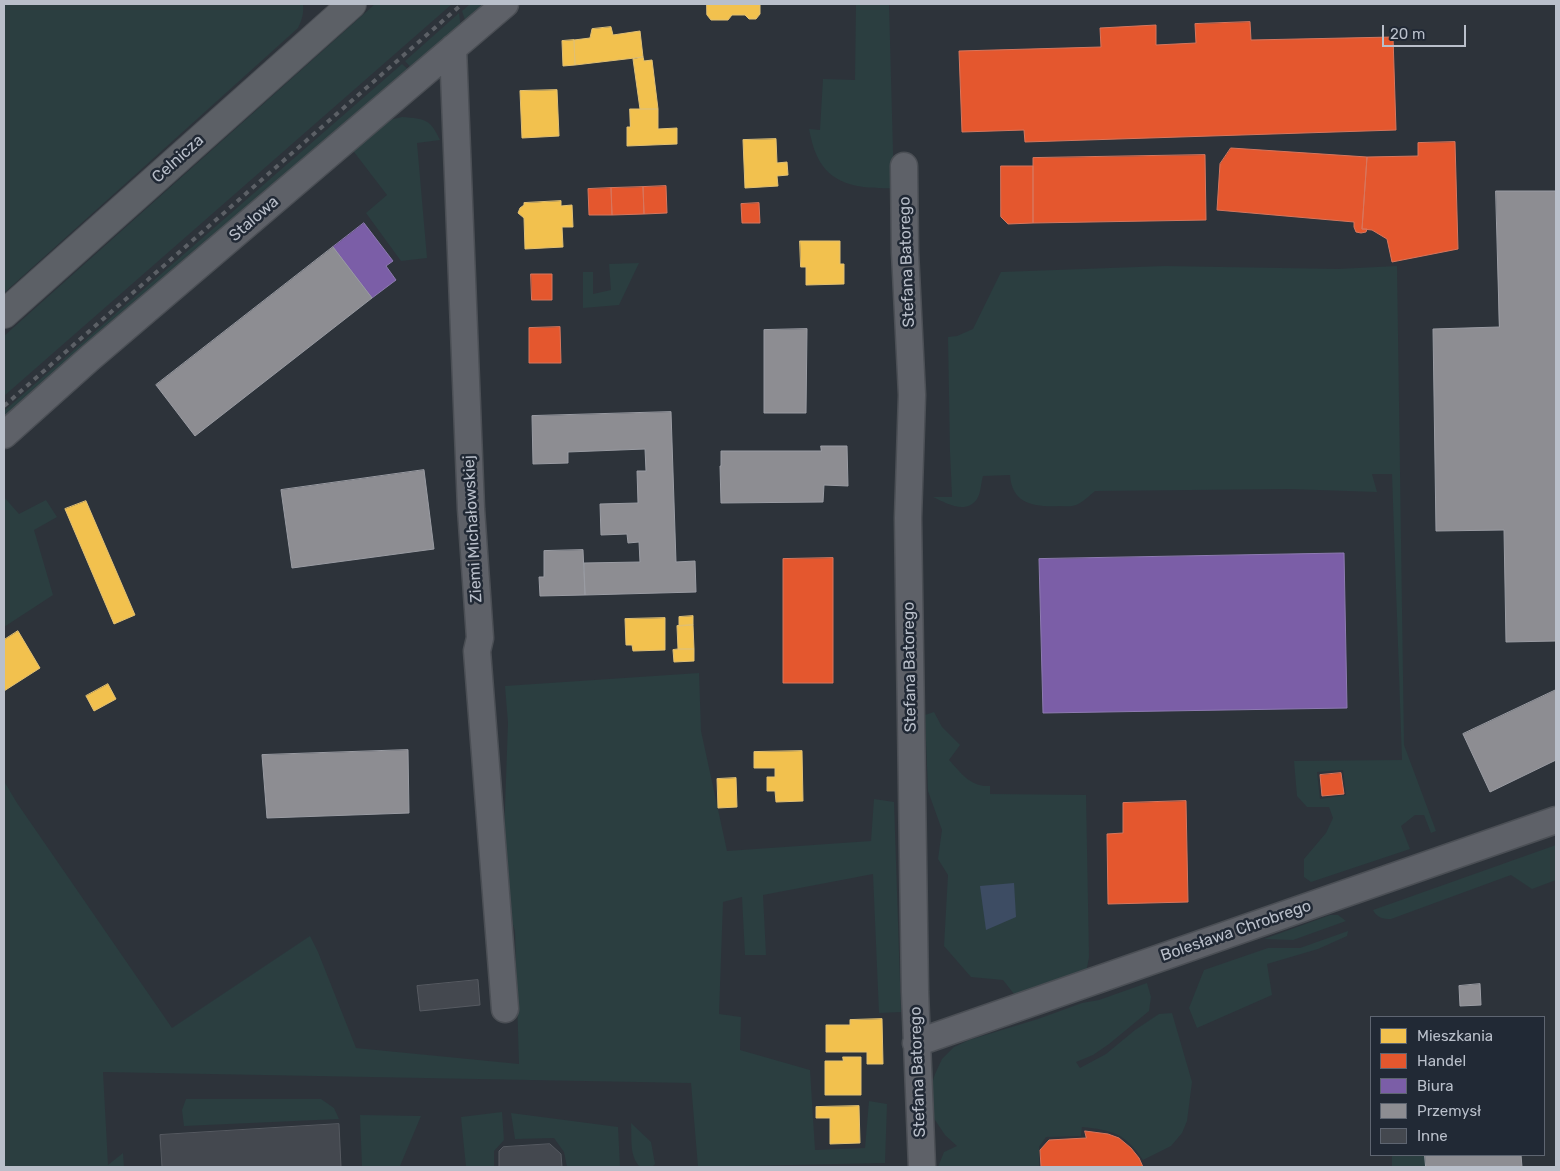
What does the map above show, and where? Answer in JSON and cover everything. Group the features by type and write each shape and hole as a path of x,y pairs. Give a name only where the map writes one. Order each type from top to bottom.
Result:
{"street":[{"name":"Celnicza","path":"4,314 352,4"},
{"name":"Stalowa","path":"4,435 90,358 505,4"},
{"name":"Ziemi Michałowskiej","path":"453,48 471,509 480,638 477,651 505,1009"},
{"name":"Stefana Batorego","path":"904,166 905,252 912,396 908,518 916,1043 922,1167"},
{"name":"Bolesława Chrobrego","path":"916,1043 1556,820"}],"shaded area":[{"path":"4,4 303,4 303,10 298,28 4,293"},
{"path":"375,4 452,4 4,396 4,336"},
{"path":"470,4 490,4 467,26 462,11"},
{"path":"856,4 889,4 894,188 871,188 850,184 831,174 817,156 809,129 820,130 823,79 855,80"},
{"path":"459,13 461,29 415,72 405,61"},
{"path":"402,64 412,73 4,423 4,411"},
{"path":"402,117 426,121 440,140 417,143 427,258 401,261 366,213 387,195 351,148 385,121"},
{"path":"639,263 619,305 583,308 583,272 593,272 593,294 611,290 609,264"},
{"path":"1165,266 1338,269 1397,266 1404,745 1436,831 1431,833 1424,815 1415,815 1401,826 1410,849 1311,882 1304,877 1304,859 1326,833 1333,818 1329,807 1307,807 1297,796 1294,761 1402,760 1392,474 1372,474 1377,492 1289,489 1095,491 1074,506 1034,505 1026,502 1015,493 1010,475 983,476 978,497 972,504 962,507 956,506 933,497 952,497 948,337 957,336 973,329 1001,272","holes":["1343,770 1346,795 1320,799 1317,772"]},
{"path":"4,497 19,514 46,500 57,517 34,530 53,595 4,627"},
{"path":"699,673 701,731 727,851 871,841 874,799 894,802 901,1012 879,1013 873,874 763,895 766,955 745,955 742,897 723,902 719,1014 741,1017 740,1050 810,1070 815,1150 865,1148 869,1101 887,1104 885,1163 698,1167 691,1083 103,1072 108,1165 123,1153 124,1167 4,1167 4,781 17,803 172,1028 310,936 356,1048 519,1064 515,931 502,891 508,723 505,686"},
{"path":"934,712 942,727 960,745 949,760 971,782 990,786 990,794 1086,795 1089,957 1086,973 1014,994 1003,980 971,977 944,946 948,875 938,859 942,830 928,791 925,715"},
{"path":"1556,845 1556,880 1532,889 1511,875 1391,919 1380,918 1373,910"},
{"path":"1330,915 1338,915 1346,921 1293,940 1264,939"},
{"path":"1348,931 1347,936 1318,949 1267,964 1272,995 1197,1028 1189,1008 1204,970 1268,948 1300,948"},
{"path":"1147,983 1151,997 1149,1011 1109,1044 1093,1055 1076,1062 1080,1068 1106,1054 1135,1030 1159,1014 1172,1013 1192,1082 1187,1121 1182,1133 1171,1146 1143,1160 1124,1138 1117,1134 1082,1127 1081,1136 1046,1137 1039,1147 1039,1167 938,1167 944,1152 957,1146 945,1135 929,1111 929,1093 942,1059 954,1047 969,1040 1038,1019 1082,1003 1099,1000"},
{"path":"186,1099 321,1099 334,1108 339,1119 184,1126 182,1110"},
{"path":"502,1112 504,1140 494,1151 494,1167 466,1167 461,1117"},
{"path":"511,1113 618,1127 620,1167 567,1167 564,1152 554,1138 515,1139"},
{"path":"360,1115 421,1116 400,1166 362,1166"},
{"path":"631,1123 651,1142 655,1164 652,1167 640,1167 636,1163 632,1146"},
{"path":"1392,1156 1425,1156 1426,1167 1392,1167"}],"water":[{"path":"1014,883 1016,917 986,930 980,886"}],"building: Mieszkania":[{"path":"707,4 760,4 760,14 756,19 749,19 745,15 732,15 728,20 711,20 707,15"},
{"path":"611,27 613,35 640,31 643,57 575,65 574,40 590,38 592,29"},
{"path":"574,40 575,65 563,66 562,41"},
{"path":"643,57 644,61 652,60 658,109 640,109 633,59"},
{"path":"557,90 559,136 522,138 520,91"},
{"path":"630,109 658,109 658,129 677,128 677,144 627,146 627,127 630,127"},
{"path":"776,139 777,163 787,162 788,175 777,176 778,186 745,188 743,140"},
{"path":"561,201 561,206 572,205 573,227 562,227 563,247 525,249 524,218 518,213 520,208 524,203"},
{"path":"800,241 840,241 840,264 844,264 844,284 806,285 806,267 801,267"},
{"path":"86,501 135,615 114,624 65,509"},
{"path":"693,616 693,625 679,626 679,617"},
{"path":"665,618 665,650 633,651 632,645 626,645 625,619"},
{"path":"693,625 694,649 678,649 677,626"},
{"path":"18,631 40,668 4,691 4,640"},
{"path":"694,649 694,661 674,662 673,650"},
{"path":"108,684 116,699 94,711 86,696"},
{"path":"802,751 803,801 776,802 775,791 767,791 767,777 775,777 775,768 754,768 754,752"},
{"path":"736,778 737,807 718,808 717,779"},
{"path":"882,1019 883,1064 867,1064 867,1052 826,1052 826,1025 850,1025 850,1020"},
{"path":"843,1057 861,1057 861,1095 825,1095 825,1061 843,1061"},
{"path":"859,1106 860,1143 830,1144 830,1118 816,1118 816,1107"}],"building: Handel":[{"path":"1250,22 1251,40 1393,37 1396,130 1025,142 1024,130 962,132 959,51 1101,47 1100,28 1156,25 1156,45 1196,43 1195,24"},
{"path":"1455,142 1458,249 1392,262 1387,239 1372,230 1362,229 1367,157 1418,156 1418,143"},
{"path":"1231,148 1367,157 1362,229 1367,229 1366,232 1356,232 1354,222 1217,210 1220,164"},
{"path":"1205,155 1206,220 1033,223 1033,158"},
{"path":"1001,166 1033,166 1033,223 1008,224 1001,217"},
{"path":"666,186 667,213 644,214 643,187"},
{"path":"643,187 644,214 612,215 611,188"},
{"path":"611,188 612,215 589,215 588,189"},
{"path":"759,203 760,223 742,223 741,204"},
{"path":"531,274 552,274 552,300 532,300"},
{"path":"560,327 561,363 529,363 529,328"},
{"path":"833,558 833,683 783,683 783,559"},
{"path":"1341,773 1344,794 1322,796 1320,775"},
{"path":"1186,801 1188,902 1108,904 1107,834 1123,833 1123,803"},
{"path":"1085,1131 1108,1134 1119,1138 1131,1148 1143,1167 1041,1167 1040,1150 1049,1140 1086,1138"}],"building: Biura":[{"path":"364,223 393,261 386,266 396,280 372,298 333,247"},
{"path":"1344,553 1347,708 1043,713 1039,559"}],"building: Przemysł":[{"path":"1496,191 1556,191 1556,641 1506,642 1504,530 1436,531 1433,329 1499,327"},
{"path":"333,247 372,298 195,436 156,385"},
{"path":"807,329 806,413 764,413 764,330"},
{"path":"671,412 676,562 695,561 696,592 585,595 584,563 640,562 639,542 628,543 627,534 601,535 600,504 638,503 637,471 646,471 645,449 568,452 568,463 533,464 532,416"},
{"path":"821,446 847,446 848,486 824,485 823,502 721,503 721,451 821,451"},
{"path":"424,470 434,549 292,568 281,490"},
{"path":"583,550 585,595 540,596 539,577 544,577 544,551"},
{"path":"1556,690 1556,760 1490,792 1463,734"},
{"path":"408,750 409,813 267,818 262,755"},
{"path":"1480,984 1481,1005 1460,1006 1459,986"},
{"path":"1425,1156 1521,1156 1522,1167 1426,1167"}],"building: Inne":[{"path":"478,980 480,1005 420,1011 417,986"},
{"path":"339,1124 341,1167 162,1167 160,1135"},
{"path":"550,1144 561,1154 562,1167 499,1167 499,1151 503,1147"}],"railway":[{"path":"4,406 462,4"}]}
